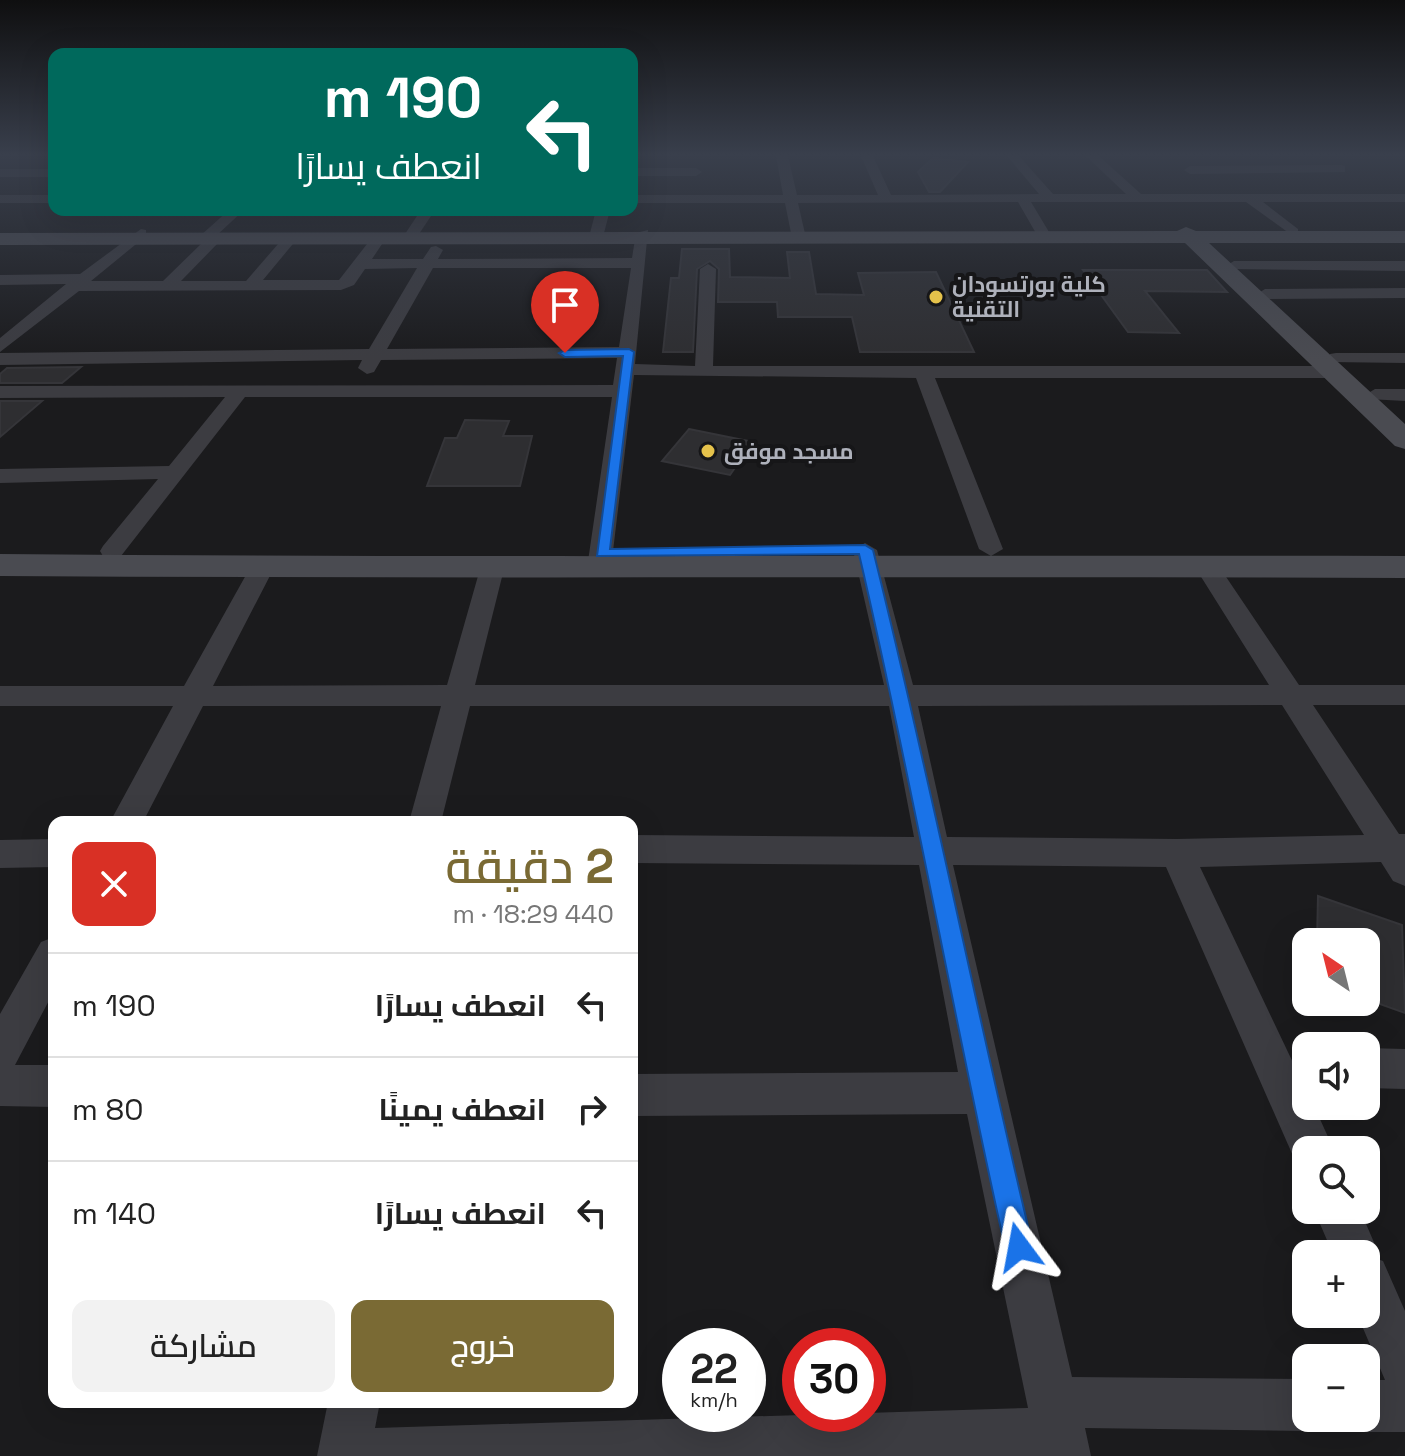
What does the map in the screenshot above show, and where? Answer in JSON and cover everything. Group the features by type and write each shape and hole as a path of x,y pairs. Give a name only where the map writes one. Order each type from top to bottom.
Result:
{"street":[{"path":"168,285 223,224"},
{"path":"412,234 419,224"},
{"path":"597,233 599,224"},
{"path":"796,224 798,235"},
{"path":"1037,224 1042,232"},
{"path":"1283,224 1293,232"},
{"path":"0,233 128,233 290,239 1042,232 1405,235"},
{"path":"0,239 128,233"},
{"path":"0,347 78,283 128,233"},
{"path":"210,237 597,233 642,236"},
{"path":"798,235 1405,235"},
{"path":"1194,235 1265,294 1405,440"},
{"path":"1194,235 1334,365 1375,395 1405,423"},
{"path":"601,560 642,236"},
{"path":"0,280 168,285 341,285 348,282 379,238"},
{"path":"356,391 444,238"},
{"path":"251,285 290,239"},
{"path":"361,264 638,263"},
{"path":"1234,266 1405,266"},
{"path":"704,371 708,269"},
{"path":"1265,294 1405,293"},
{"path":"0,329 22,329"},
{"path":"0,359 374,355 628,360 647,372 924,374 1334,365 1405,358"},
{"path":"924,374 991,549"},
{"path":"112,551 240,391"},
{"path":"0,392 624,391"},
{"path":"1375,395 1405,395"},
{"path":"0,476 176,472"},
{"path":"867,557 991,549 1405,552"},
{"path":"0,552 112,551 601,560 867,557 1405,567"},
{"path":"867,557 901,695 983,1093 1060,1430"},
{"path":"0,565 492,569 601,560"},
{"path":"1205,564 1288,694 1400,855"},
{"path":"129,816 263,566"},
{"path":"427,816 492,569"},
{"path":"0,696 1405,695"},
{"path":"638,849 1400,855"},
{"path":"0,854 48,853"},
{"path":"1177,853 1291,1067 1308,1136"},
{"path":"0,1053 48,965"},
{"path":"1380,1068 1405,1069"},
{"path":"0,1085 48,1086"},
{"path":"638,1095 983,1093"},
{"path":"1380,1311 1405,1369"},
{"path":"353,1408 343,1456 1060,1430 1292,1406"},
{"path":"1380,1406 1405,1406"}],"building":[{"path":"682,249 729,249 730,277 790,278 787,252 809,252 816,294 864,295 858,273 936,272 974,352 860,352 852,317 778,317 777,302 718,302 719,269 710,261 697,269 693,352 663,352 671,278 679,278"},
{"path":"1083,270 1207,270 1227,292 1145,291 1179,333 1128,332"},
{"path":"81,367 62,383 0,383 0,374 7,368"},
{"path":"0,401 42,401 0,437"},
{"path":"465,420 509,421 503,436 532,436 520,486 427,486 445,438 457,438"},
{"path":"689,429 753,442 730,475 662,461"},
{"path":"1318,896 1402,925 1405,1013 1380,1004 1380,928 1317,928"}],"place":[{"name":"كلية بورتسودان التقنية","path":"936,297"},
{"name":"مسجد موفق","path":"708,451"}],"route":[{"path":"565,353 629,352 602,553 865,550 901,695 983,1093 1019,1247"}]}
